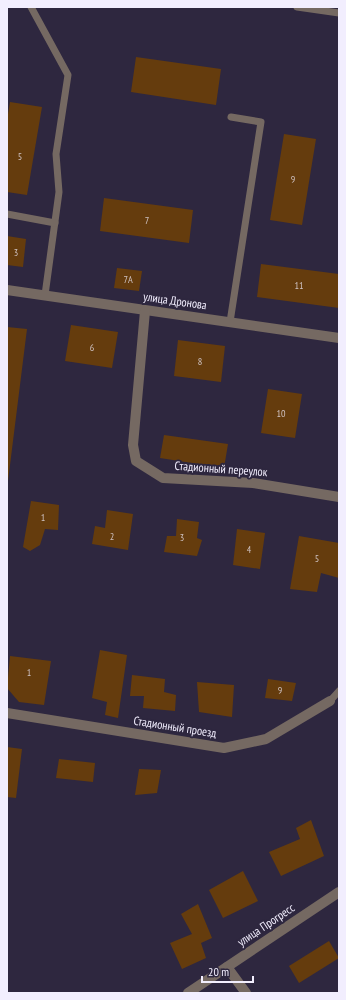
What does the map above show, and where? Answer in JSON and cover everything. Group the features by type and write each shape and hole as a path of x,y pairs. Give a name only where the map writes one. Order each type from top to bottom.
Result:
{"street":[{"name":"улица Дронова","path":"7,290 339,338"},
{"name":"Стадионный переулок","path":"145,311 133,445 136,461 163,478 253,483 339,497"},
{"name":"Стадионный проезд","path":"7,714 224,748 266,740 330,701"},
{"name":"улица Прогресс","path":"188,993 339,892"},
{"path":"227,967 246,993"}],"lane":[{"path":"31,7 68,75 56,154 59,192 45,296"},
{"path":"297,7 339,13"},
{"path":"230,322 261,122 231,117"},
{"path":"7,214 55,223"},
{"path":"330,701 339,691"}],"building":[{"path":"136,57 221,69 216,105 131,92"},
{"path":"10,102 42,107 27,195 7,192 7,120"},
{"path":"284,134 316,139 302,225 270,220"},
{"path":"104,198 193,210 189,243 100,231"},
{"path":"7,236 26,239 23,267 7,265"},
{"path":"261,264 339,274 339,308 257,297"},
{"path":"117,268 142,271 139,291 114,288"},
{"path":"71,325 118,332 112,368 65,361"},
{"path":"7,327 27,329 8,481 7,481"},
{"path":"178,340 225,346 221,382 174,376"},
{"path":"268,389 302,394 295,438 261,433"},
{"path":"164,435 228,444 224,468 160,458"},
{"path":"31,501 59,505 58,530 45,529 40,545 30,551 23,547"},
{"path":"107,510 133,514 128,550 92,544 95,526 105,528"},
{"path":"177,519 199,522 197,538 202,540 197,556 164,552 167,536 176,536"},
{"path":"237,529 265,533 260,569 233,565"},
{"path":"299,536 339,543 339,578 321,573 317,592 290,589"},
{"path":"100,650 127,655 118,718 105,715 107,702 92,698"},
{"path":"10,656 51,661 44,705 19,702 7,688"},
{"path":"132,675 165,679 164,692 176,695 175,711 143,708 144,696 130,696"},
{"path":"268,679 296,683 292,701 265,698"},
{"path":"197,682 234,685 232,717 199,712"},
{"path":"7,747 22,749 16,798 7,797"},
{"path":"59,759 95,763 93,782 56,778"},
{"path":"139,769 161,770 157,793 135,795"},
{"path":"311,820 324,856 281,876 269,852 300,839 296,828"},
{"path":"243,871 258,901 223,918 209,890"},
{"path":"198,904 212,938 201,943 206,958 182,969 170,943 192,934 181,914"},
{"path":"329,941 339,958 299,983 289,966"}]}
